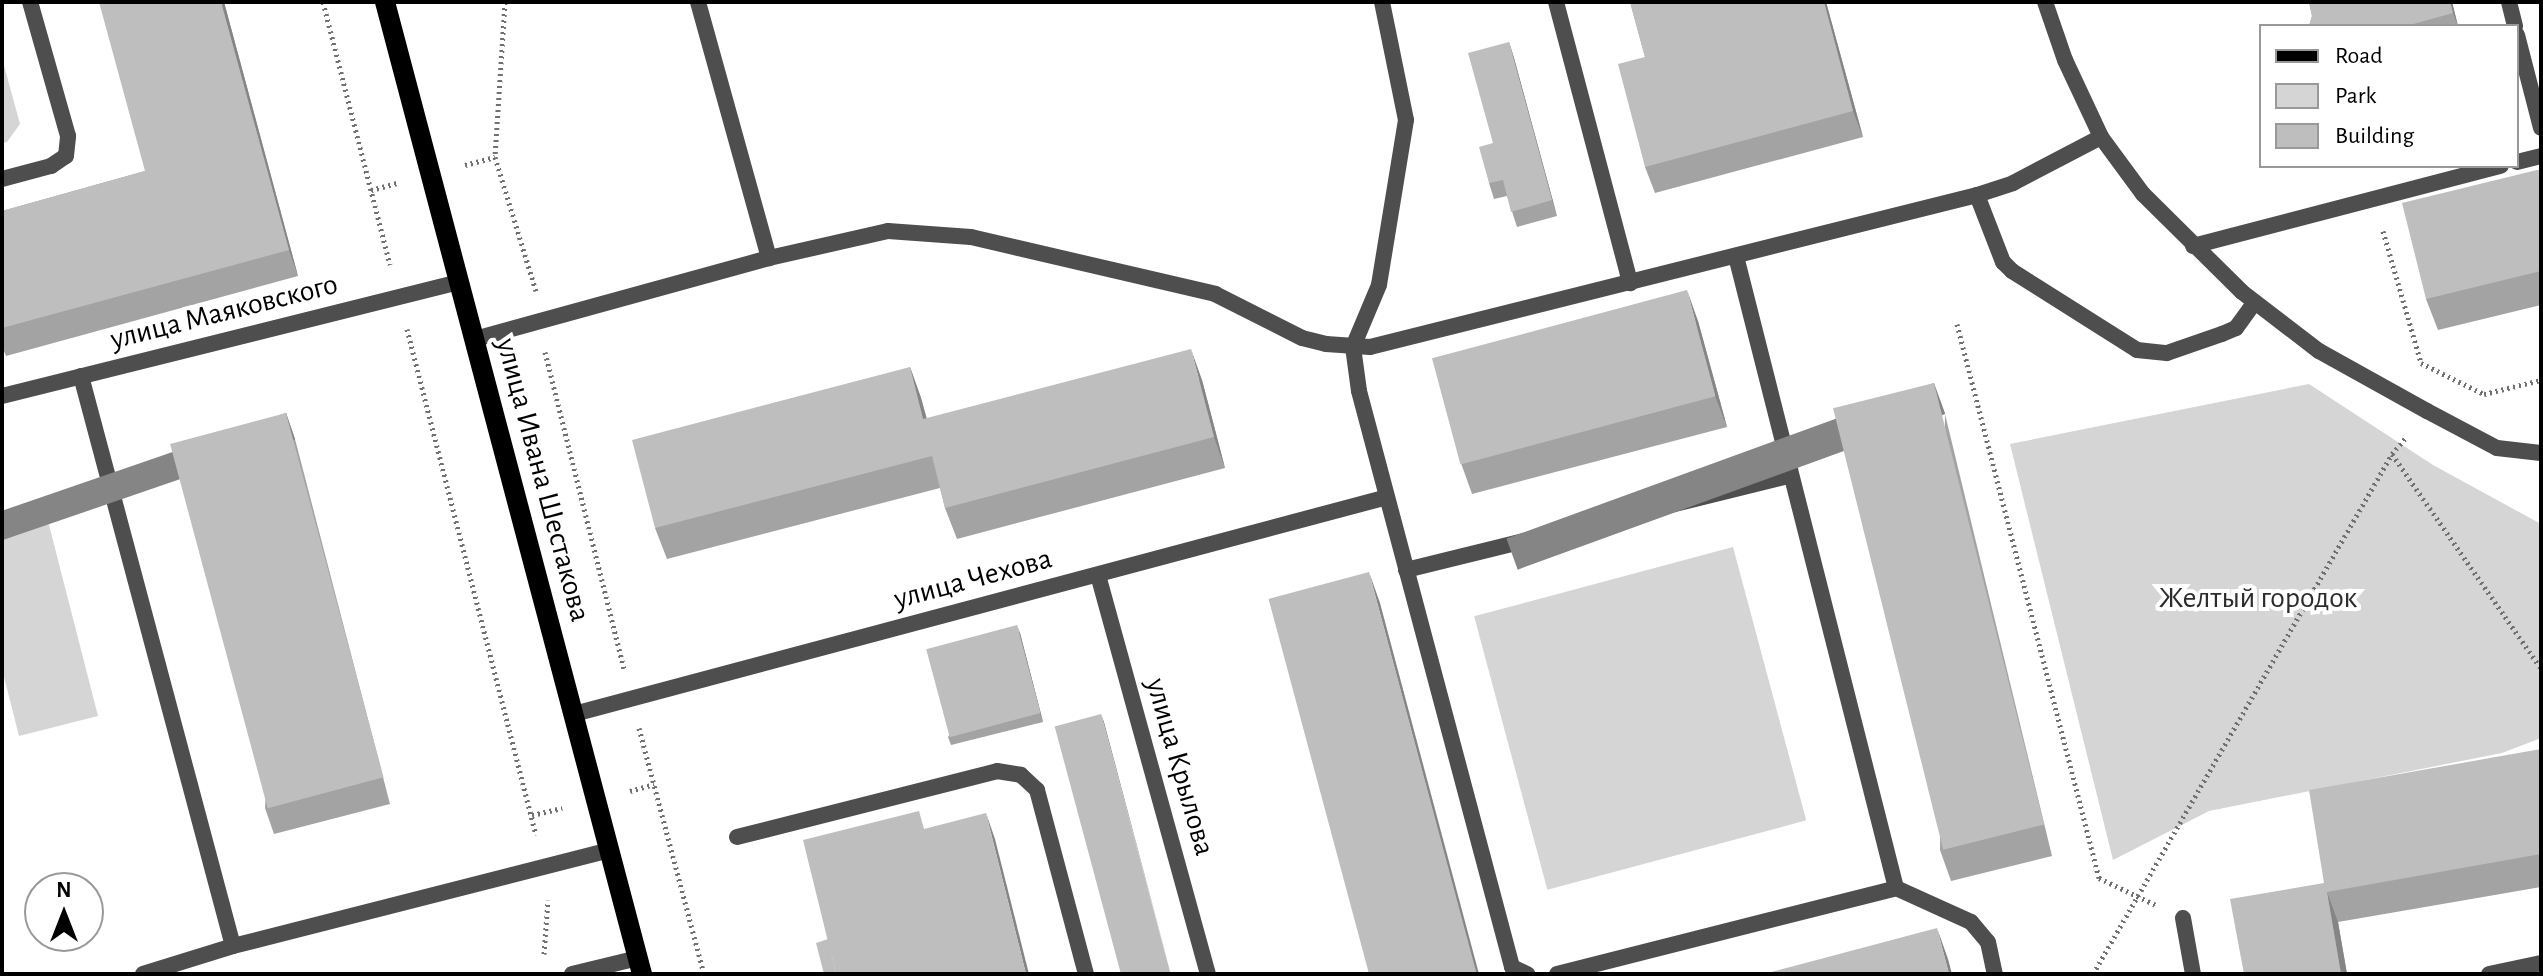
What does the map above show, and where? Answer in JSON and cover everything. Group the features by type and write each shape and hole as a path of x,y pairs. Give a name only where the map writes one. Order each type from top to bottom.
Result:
{"main road":[{"name":"улица Ивана Шестакова","path":"385,2 640,966"}],"street":[{"path":"2,179 51,166 66,156 68,136 30,2"},
{"path":"698,2 769,258"},
{"path":"1382,2 1406,120 1379,285 1353,347 1359,391 1512,967 1527,974"},
{"path":"1556,2 1630,283"},
{"path":"2045,2 2065,60 2101,137 2143,194 2193,246 2255,302 2319,351 2497,448 2541,453"},
{"path":"2509,2 2514,24"},
{"path":"2519,43 2541,128"},
{"path":"475,339 769,258 888,231 971,237 1215,294 1302,338 1353,347 1390,343 1977,195 2013,183 2101,137"},
{"path":"2519,162 2541,156"},
{"path":"2193,246 2493,168"},
{"path":"1977,195 2003,262 2012,271 2137,350 2167,353 2222,334 2236,328 2255,302"},
{"path":"1736,256 1789,476 1896,888"},
{"name":"улица Маяковского","path":"2,396 459,282"},
{"path":"81,376 233,946"},
{"path":"1406,570 1789,476"},
{"name":"улица Чехова","path":"574,714 1387,497"},
{"name":"улица Крылова","path":"1098,575 1208,974"},
{"path":"737,837 997,771 1021,775 1037,790 1086,974"},
{"path":"143,974 233,946 610,850"},
{"path":"1557,974 1896,888 1971,922 1988,942 1995,974"},
{"path":"2183,918 2193,974"},
{"path":"2489,974 2541,963"},
{"path":"572,974 640,966"}],"path":[{"path":"323,2 543,867 548,891 546,965"},
{"path":"505,2 495,157 536,292 548,374 704,974"},
{"path":"2374,199 2421,363 2484,394 2541,380"},
{"path":"1957,324 2099,878 2183,918"},
{"path":"2093,974 2392,454 2541,668"}],"green space":[{"path":"2,58 20,124 7,142 2,143"},
{"name":"Желтый городок","path":"2309,384 2433,465 2541,524 2541,738 2502,753 2209,811 2113,860 2010,444"},
{"path":"48,521 98,716 19,736 2,669 2,533"},
{"path":"1733,547 1806,820 1547,890 1474,616"}],"building":[{"path":"99,2 221,2 289,250 2,328 2,211 145,171"},
{"path":"1630,2 1824,2 1853,111 1645,167 1618,64 1645,57"},
{"path":"2309,2 2450,2 2453,13 2413,24 2310,24 2312,16"},
{"path":"1509,42 1552,200 1511,212 1503,180 1489,183 1479,147 1493,143 1468,53"},
{"path":"2541,169 2541,271 2426,299 2402,203"},
{"path":"1687,290 1715,396 1460,465 1432,358"},
{"path":"1191,349 1214,437 945,508 932,456 655,528 632,440 910,367 923,419"},
{"path":"1934,383 2044,824 1943,850 1833,408"},
{"path":"286,413 384,777 268,808 170,444"},
{"path":"1369,572 1477,974 1369,974 1269,599"},
{"path":"1017,625 1041,713 950,737 926,649"},
{"path":"1101,714 1171,974 1121,974 1055,726"},
{"path":"2541,749 2541,854 2327,892 2341,974 2244,974 2230,899 2324,883 2309,790"},
{"path":"919,811 924,829 986,813 1026,974 836,974 803,840"},
{"path":"1937,928 1949,974 1764,974"},
{"path":"828,939 836,974 824,974 816,943"}]}
